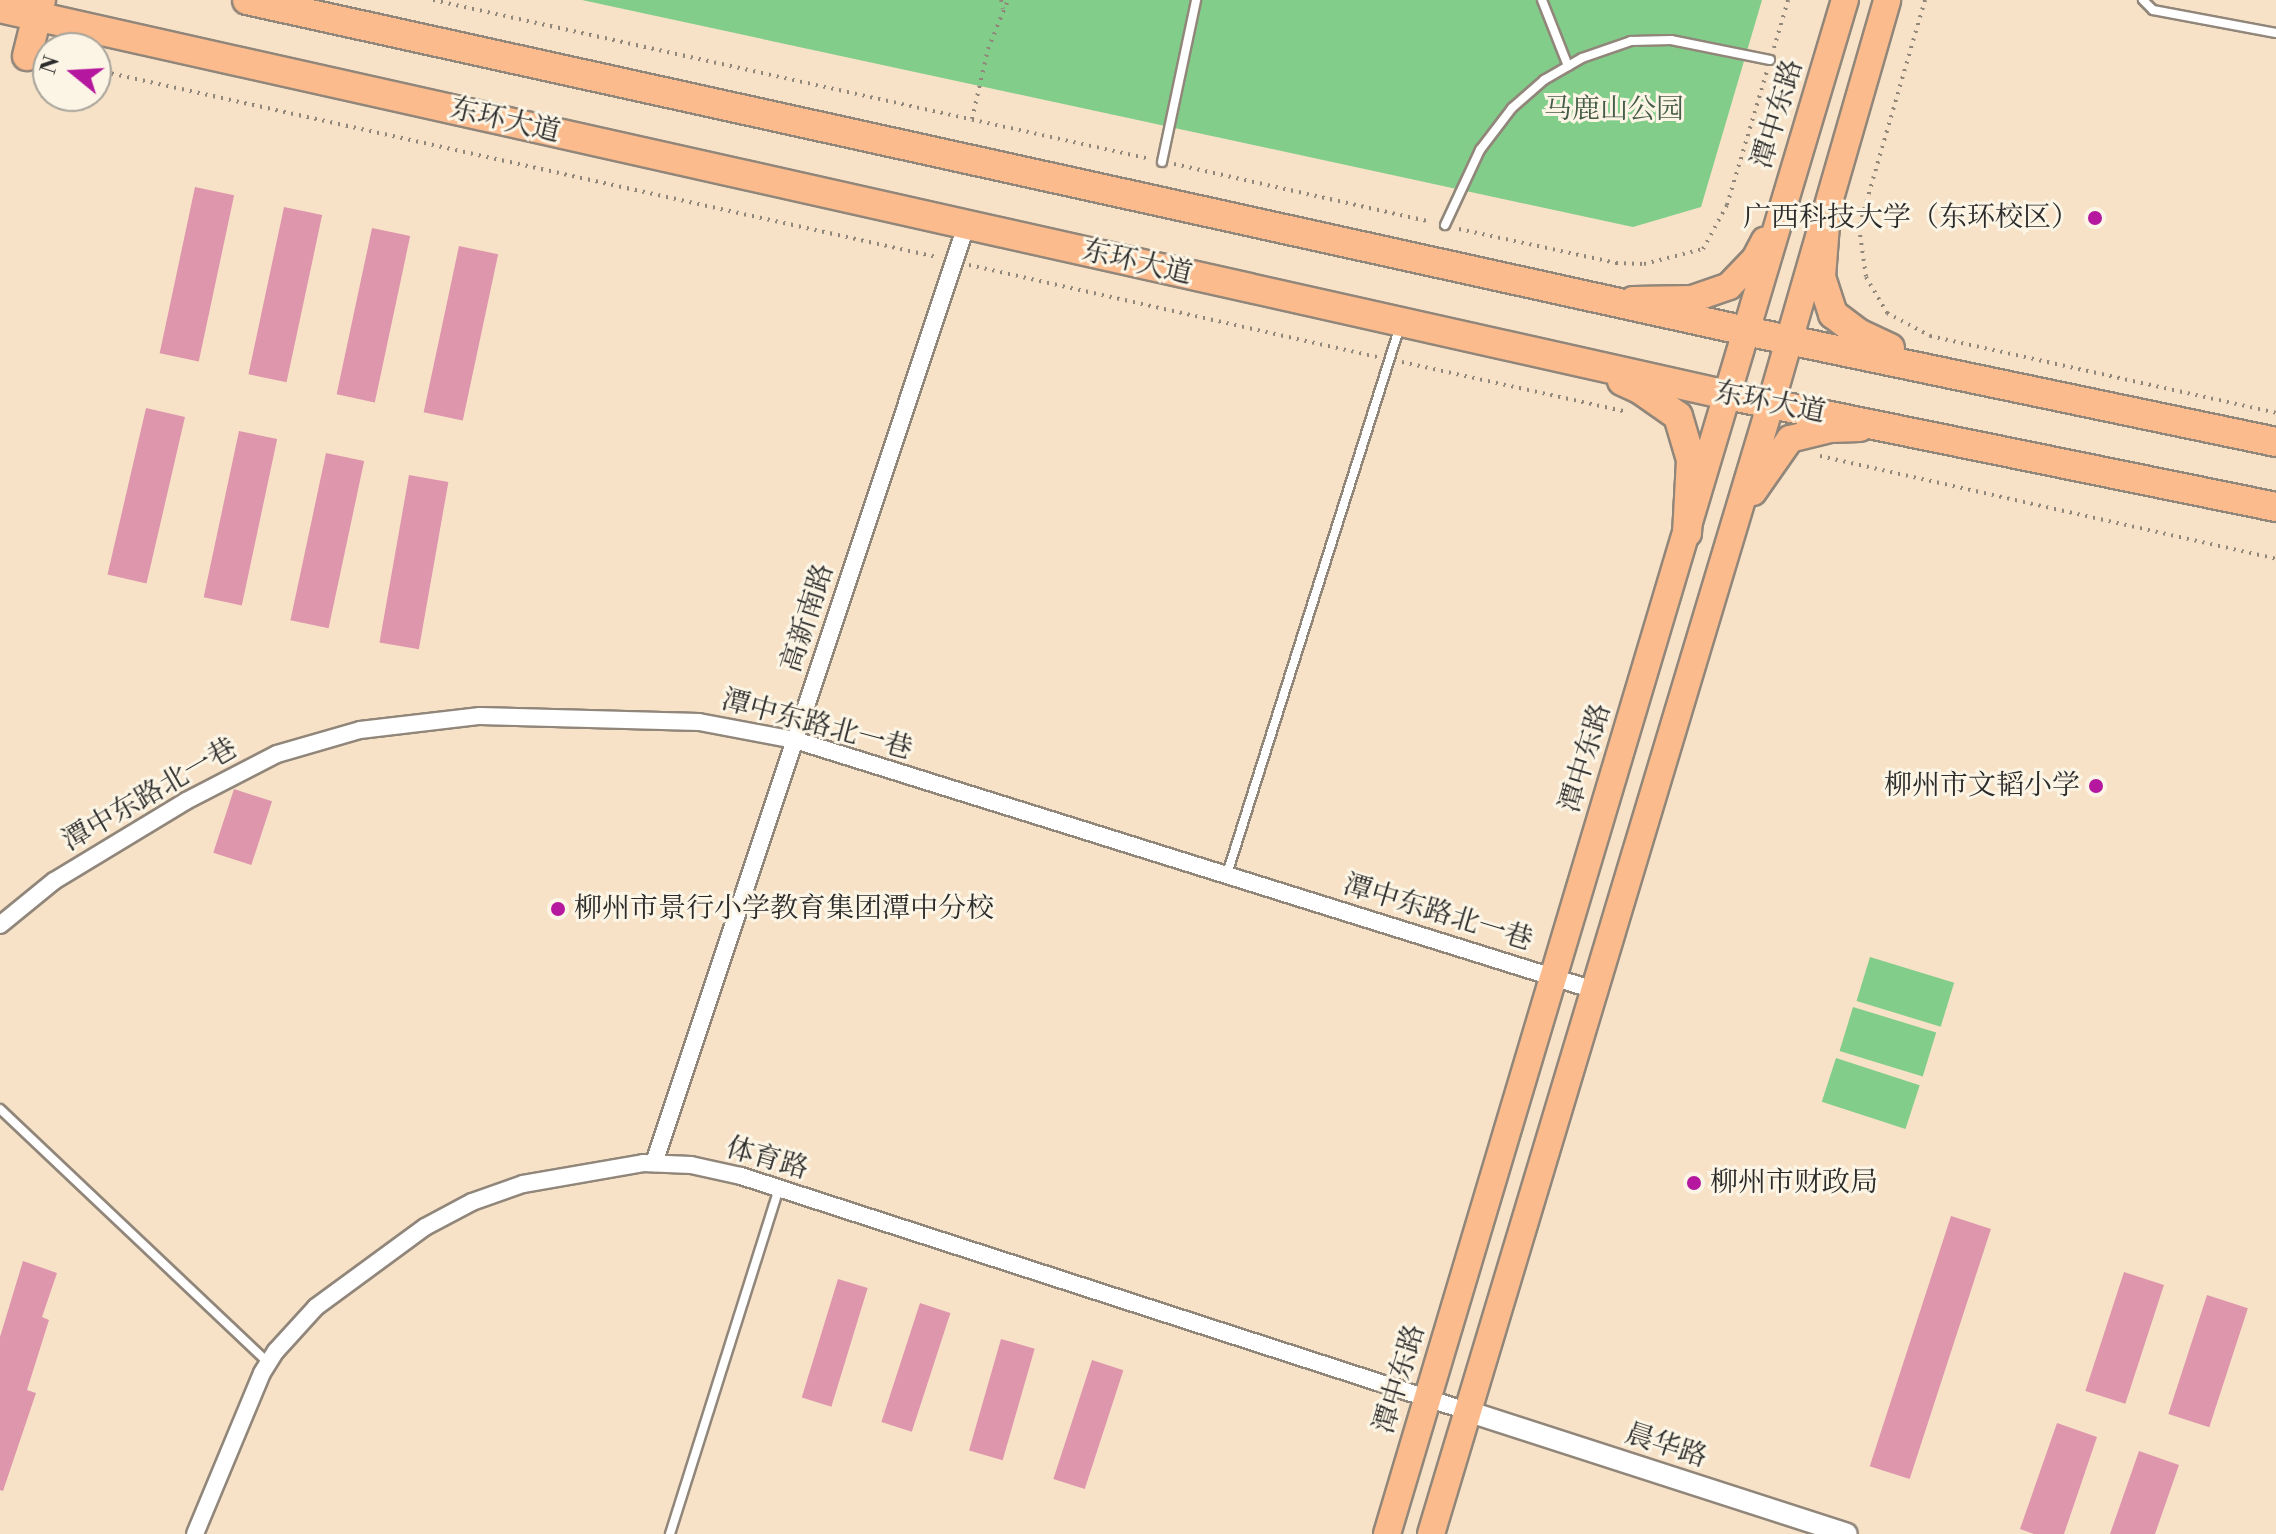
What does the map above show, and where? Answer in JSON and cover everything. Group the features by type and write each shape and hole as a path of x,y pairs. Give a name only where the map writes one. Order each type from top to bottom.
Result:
{"highway":[{"path":"247,0 1746,331 2276,442"},
{"name":"东环大道","path":"0,8 39,8 966,226 1727,395 2276,507"},
{"path":"27,56 39,8"},
{"path":"1826,212 1821,277 1833,314 1860,334 1942,371"},
{"path":"1577,362 1641,390 1678,416 1691,460 1687,533"}],"main road":[{"name":"潭中东路","path":"1387,1534 1845,0"},
{"path":"1431,1534 1771,403 1887,0"},
{"path":"1606,300 1692,299 1729,286 1755,259 1786,197"},
{"path":"1730,539 1761,477 1790,439 1830,429 1889,427"}],"street":[{"name":"高新南路","path":"654,1163 966,226"},
{"name":"潭中东路北一巷","path":"0,925 54,881 186,801 277,754 360,730 480,716 699,722 795,740 1594,990"},
{"name":"体育路","path":"195,1534 268,1362 316,1307 425,1227 472,1202 593,1169 654,1163 691,1165 779,1188 1467,1411"},
{"name":"晨华路","path":"1467,1411 1847,1534"}],"lane":[{"path":"1162,162 1196,0"},
{"path":"1542,0 1568,66"},
{"path":"2143,0 2153,10 2276,33"},
{"path":"1445,225 1488,140 1512,108 1544,80 1568,66 1631,41 1671,40 1770,60"},
{"path":"1227,874 1401,322"},
{"path":"0,1109 268,1362"},
{"path":"670,1534 779,1188"}],"path":[{"path":"1001,0 1003,12"},
{"path":"972,119 988,49 1008,0"},
{"path":"1925,0 1859,227 1866,277 1887,313 1930,336 2276,413"},
{"path":"112,74 1640,415"},
{"path":"1812,454 2276,559"}],"green space":[{"name":"马鹿山公园","path":"582,0 1762,0 1701,207 1633,227"},
{"path":"1870,957 1954,983 1941,1027 1857,1001"},
{"path":"1853,1007 1936,1032 1923,1076 1840,1051"},
{"path":"1836,1058 1920,1085 1905,1129 1822,1102"}],"building":[{"path":"195,187 234,195 199,362 160,353"},
{"path":"284,207 322,215 287,382 248,374"},
{"path":"372,228 410,236 375,402 337,394"},
{"path":"459,246 498,254 463,421 424,412"},
{"path":"146,408 185,417 147,584 108,575"},
{"path":"239,431 277,439 242,605 204,597"},
{"path":"326,453 364,461 329,628 290,620"},
{"path":"409,475 448,482 419,649 379,642"},
{"path":"234,789 272,801 251,865 213,853"},
{"path":"1951,1216 1991,1229 1910,1479 1870,1466"},
{"path":"23,1261 57,1273 42,1317 49,1320 27,1390 36,1393 3,1491 0,1490 0,1337"},
{"path":"2124,1272 2164,1285 2125,1404 2085,1391"},
{"path":"838,1279 868,1288 831,1407 802,1398"},
{"path":"2207,1295 2248,1308 2209,1427 2168,1414"},
{"path":"920,1303 950,1313 912,1432 881,1422"},
{"path":"1001,1339 1035,1349 1003,1460 969,1451"},
{"path":"1092,1360 1123,1370 1085,1489 1053,1479"},
{"path":"2057,1423 2097,1437 2064,1534 2034,1534 2020,1529"},
{"path":"2139,1451 2179,1465 2155,1534 2110,1534"}],"place":[{"name":"广西科技大学（东环校区）","path":"2095,218"},
{"name":"柳州市文韬小学","path":"2096,786"},
{"name":"柳州市景行小学教育集团潭中分校","path":"558,909"},
{"name":"柳州市财政局","path":"1694,1183"}]}
